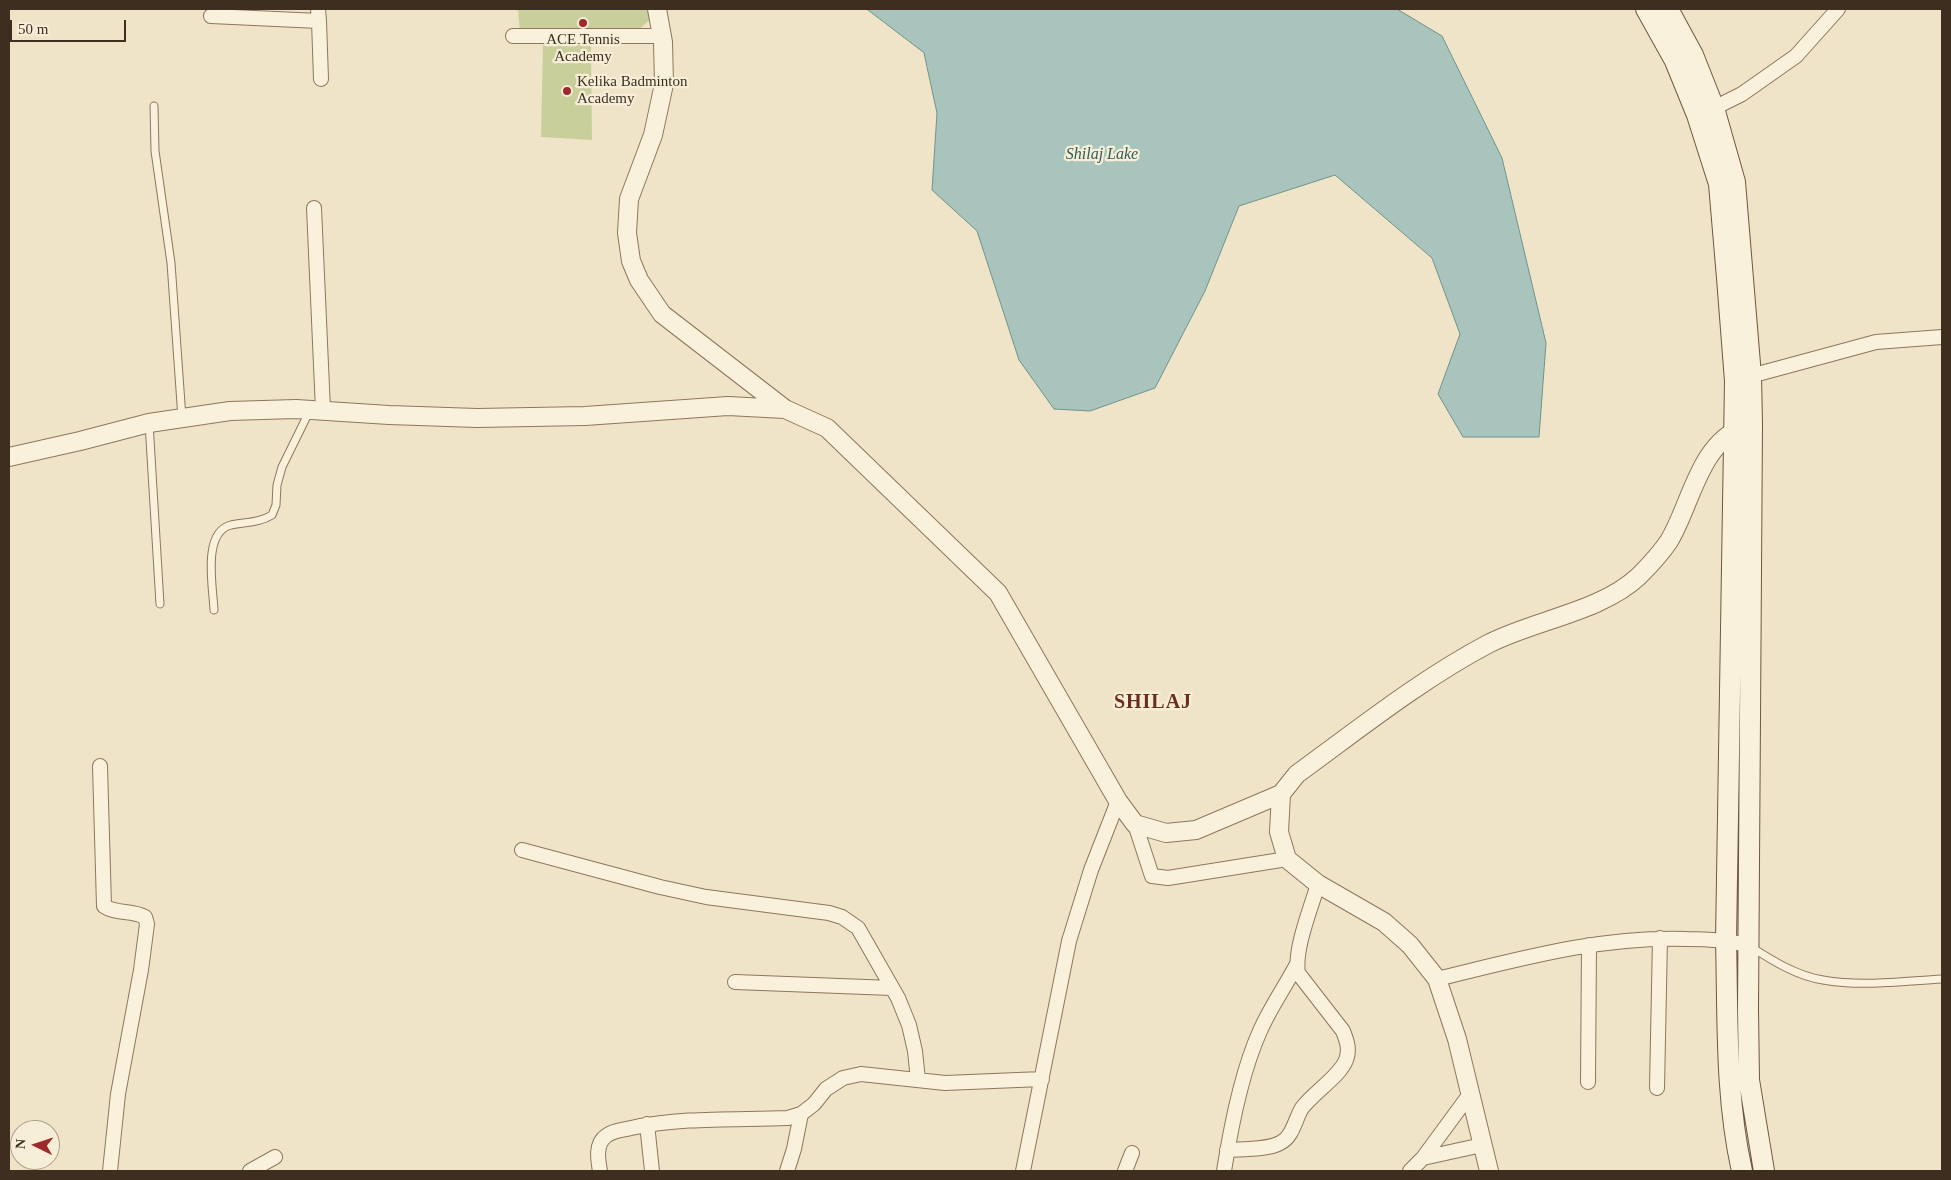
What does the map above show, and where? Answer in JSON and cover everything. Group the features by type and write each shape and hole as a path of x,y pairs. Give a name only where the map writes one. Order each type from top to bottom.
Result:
{"main road":[{"path":"1646,9 1675,61 1697,115 1719,184 1743,378"},
{"path":"1668,9 1693,55 1714,108 1735,182 1743,378 1747,945 1750,1080 1764,1171"},
{"path":"1742,1171 1737,1148 1729,1082 1726,940 1743,427"}],"street":[{"path":"657,9 662,36 664,84 652,135 629,199 627,234 631,261 639,280 662,314 785,408 827,428 998,593 1118,801 1135,824 1152,876 1168,878 1287,858"},
{"path":"1714,108 1742,94 1796,56 1838,9"},
{"path":"211,16 233,13 318,15 321,79"},
{"path":"513,36 662,36"},
{"path":"314,208 316,410"},
{"path":"1743,378 1876,342 1942,337"},
{"path":"9,457 80,442 149,423 230,411 316,410 477,418 585,416 728,406 785,408"},
{"path":"1135,824 1166,833 1196,830 1280,794 1297,774 1444,668 1491,643 1608,598 1639,576 1669,541 1702,468 1723,438 1743,427"},
{"path":"100,766 104,906 139,914 144,917 147,924 141,970 118,1094 110,1171"},
{"path":"1280,794 1279,832 1287,858 1318,884 1384,922 1410,945 1436,979 1457,1039 1489,1171"},
{"path":"1023,1171 1069,941 1091,870 1118,801"},
{"path":"522,850 696,895 828,913 842,917 858,928 892,988 910,1026 918,1080"},
{"path":"1227,1150 1279,1144 1287,1139 1302,1109 1314,1094 1341,1070 1346,1061 1348,1042 1343,1031 1298,973 1298,952 1318,884"},
{"path":"1657,1088 1660,938"},
{"path":"1436,979 1565,948 1589,945 1660,938 1726,940 1747,945"},
{"path":"1588,1082 1589,945"},
{"path":"1224,1171 1227,1150 1248,1064 1269,1012 1280,997 1297,964"},
{"path":"735,982 892,988"},
{"path":"600,1171 598,1148 604,1136 613,1132 647,1124 710,1119 788,1118 801,1114 814,1104 826,1089 843,1078 861,1074 945,1083 1042,1079"},
{"path":"1410,1171 1423,1158 1470,1094"},
{"path":"786,1171 794,1149 801,1114"},
{"path":"647,1124 652,1171"},
{"path":"1423,1158 1482,1145"},
{"path":"1125,1171 1132,1153"},
{"path":"250,1171 275,1157"}],"lane":[{"path":"154,106 155,151 171,263 182,418"},
{"path":"214,610 211,557 218,533 230,525 264,520 272,515 276,505 277,485 282,467 316,410"},
{"path":"149,423 160,604"},
{"path":"1747,945 1799,973 1823,980 1852,982 1942,979"}],"green space":[{"name":"ACE Tennis Academy","path":"518,9 647,9 651,19 629,38 520,33"},
{"name":"Kelika Badminton Academy","path":"543,45 591,45 592,140 541,137"}],"water":[{"name":"Shilaj Lake","path":"867,9 1397,9 1442,36 1502,158 1546,343 1539,437 1463,437 1438,394 1460,334 1432,258 1335,175 1239,206 1205,291 1155,388 1090,411 1054,409 1019,360 977,231 932,190 937,113 924,53"}],"place":[{"name":"ACE Tennis Academy","path":"583,23"},
{"name":"Kelika Badminton Academy","path":"567,91"}],"district":[{"name":"SHILAJ","path":"1153,703"}]}
